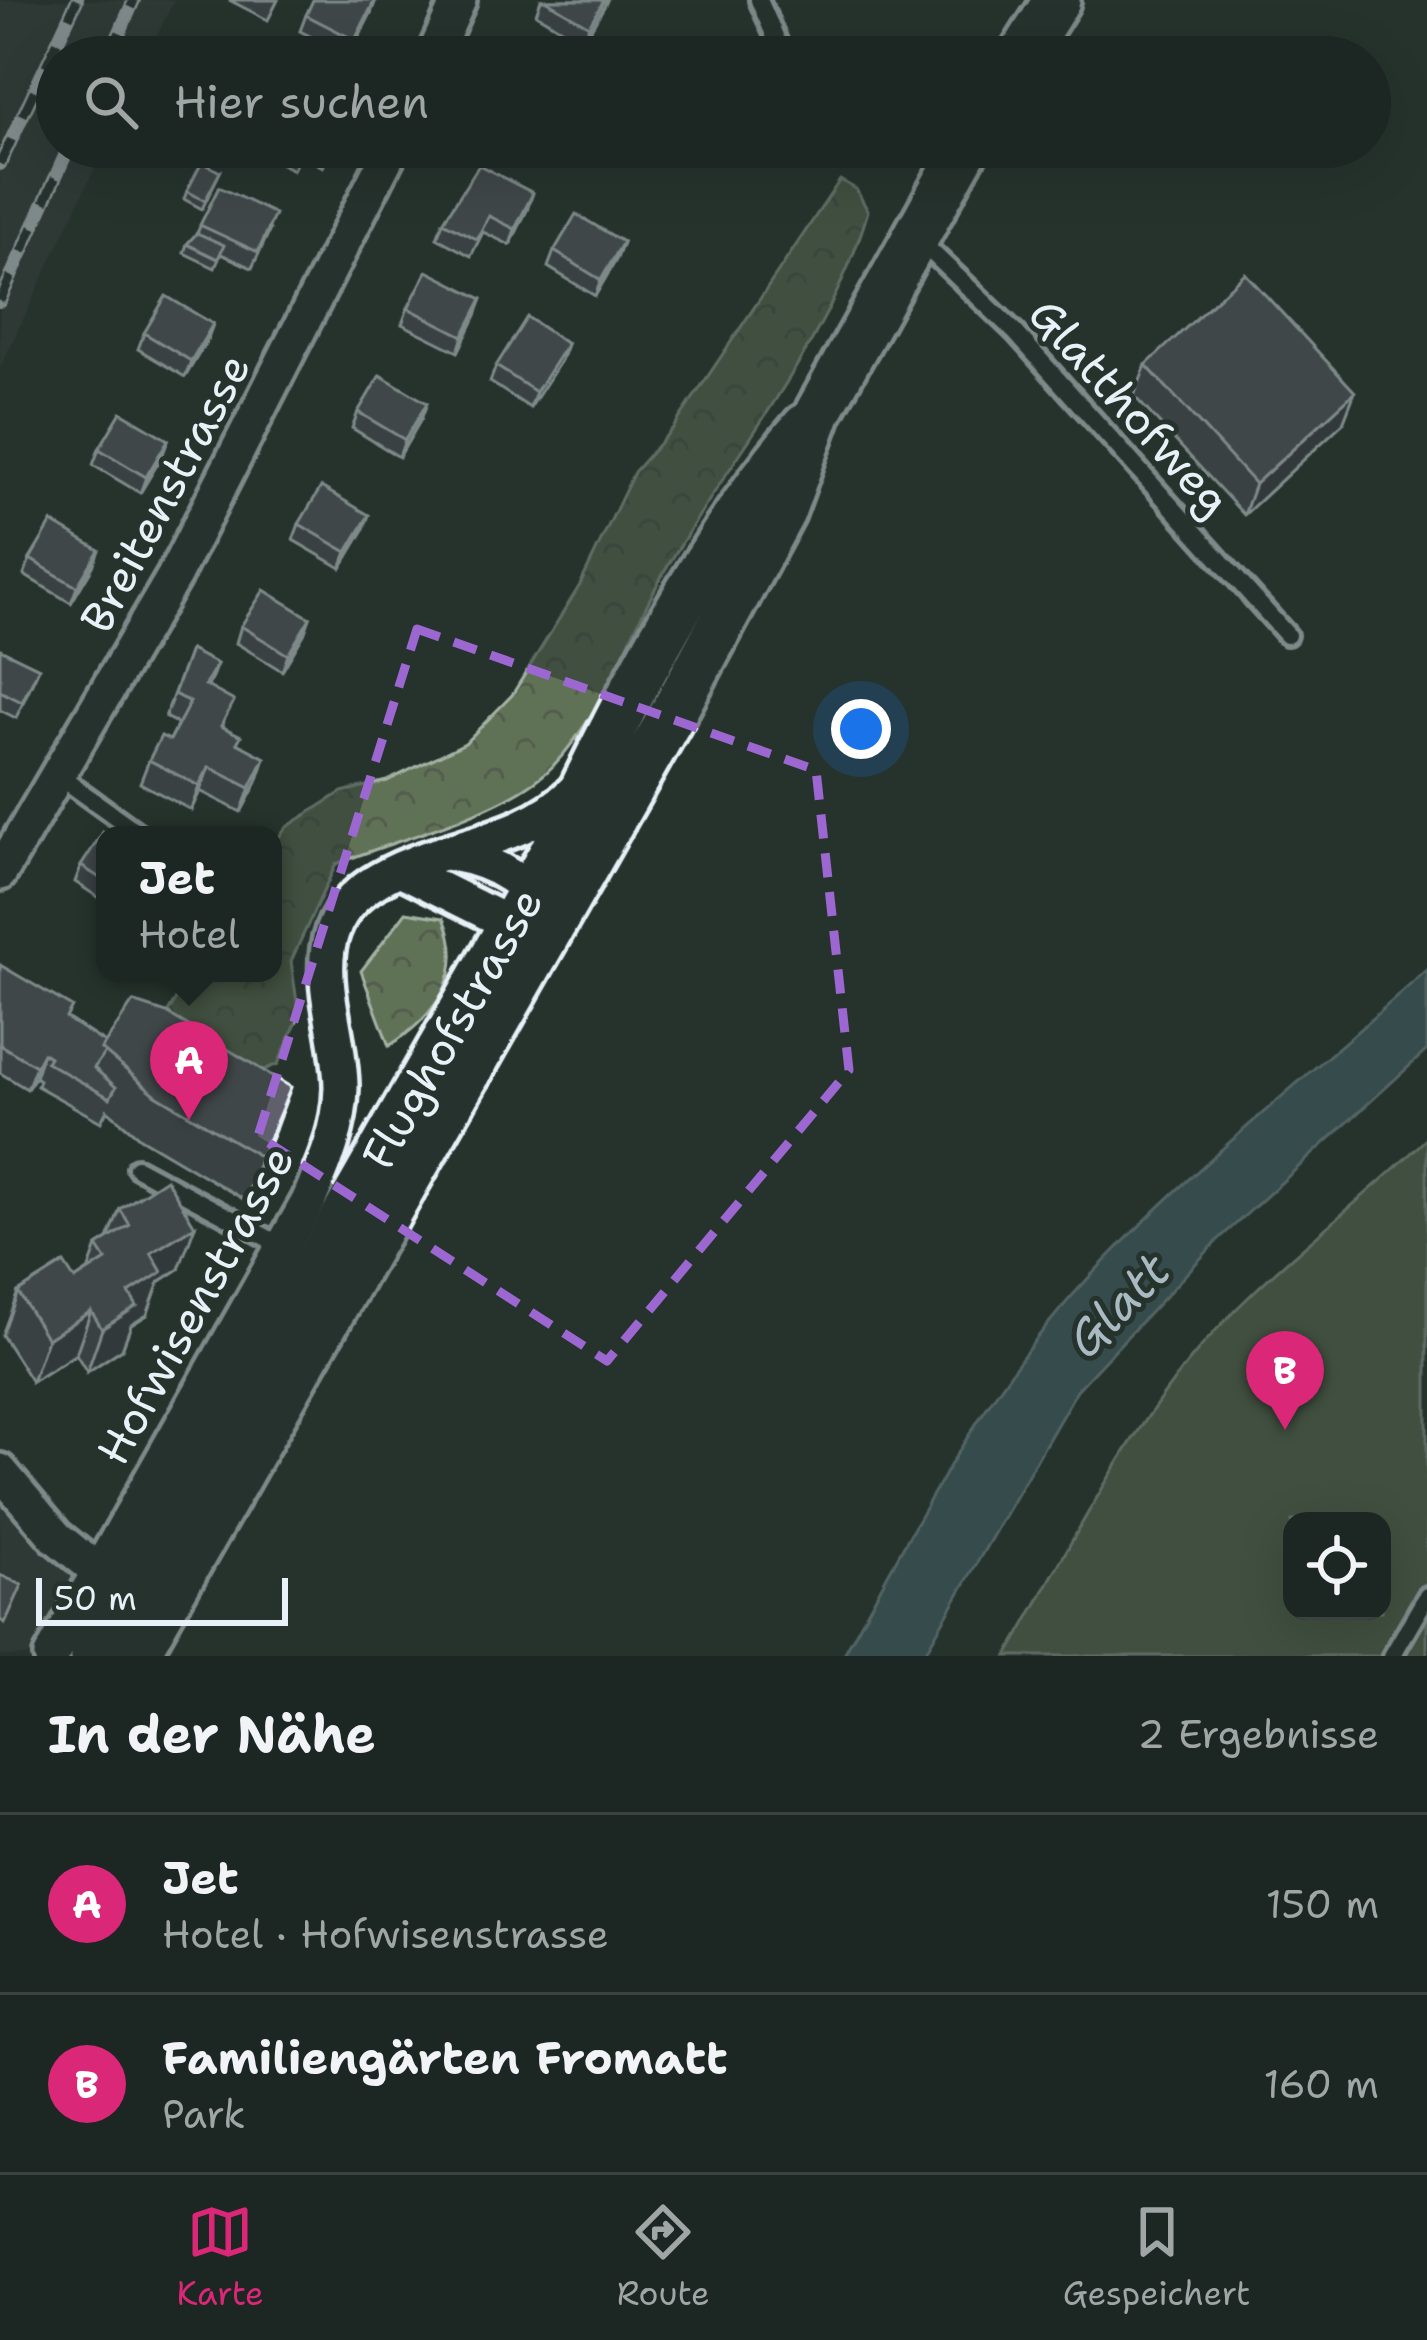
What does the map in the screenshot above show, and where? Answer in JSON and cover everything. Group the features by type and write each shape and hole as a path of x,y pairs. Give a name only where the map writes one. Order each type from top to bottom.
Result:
{"main road":[{"path":"1035,36 1058,0"},
{"name":"Flughofstrasse","path":"93,1656 531,913 782,512 819,411 953,168"},
{"name":"Flughofstrasse","path":"150,1647 531,913 591,770 746,496 819,411"}],"street":[{"path":"443,36 459,0"},
{"name":"Breitenstrasse","path":"0,873 266,404 382,168"},
{"name":"Hofwisenstrasse","path":"51,1656 283,1246 334,1141 341,1089 324,977 329,940 354,897 404,871 545,817 591,770"},
{"path":"449,854 491,863 531,913"},
{"path":"404,871 531,913"},
{"path":"0,1471 56,1537 99,1572"}],"lane":[{"path":"759,0 775,36"},
{"name":"Glatthofweg","path":"913,235 1015,332 1287,635"},
{"path":"59,776 128,826"},
{"path":"137,1168 283,1246"},
{"path":"1392,1656 1427,1596"}],"highlighted area":[{"path":"417,629 816,770 849,1070 607,1361 258,1136"}],"shaded area":[{"path":"0,0 174,0 157,36 36,36 36,168 95,168 0,368"},
{"path":"0,1497 56,1531 124,1656 0,1656"}],"green space":[{"path":"840,180 856,189 868,211 830,306 666,569 587,722 552,767 508,798 336,864 291,961 299,1016 278,1064 247,1077 167,1014 186,982 282,982 282,832 342,792 387,781 465,743 512,695 580,585 634,472 673,428"},
{"path":"406,912 444,918 452,957 450,975 421,1021 389,1046 361,971"},
{"path":"1427,1138 1427,1656 1007,1656 1113,1470 1161,1399 1213,1333"}],"water":[{"name":"Glatt","path":"1427,970 1427,1050 1217,1241 1077,1390 923,1656 843,1656 976,1424 1072,1296 1200,1169"}],"building":[{"path":"313,0 375,0 357,36 347,36 306,15"},
{"path":"545,0 604,0 589,26"},
{"path":"199,168 220,172 205,201 187,191"},
{"path":"477,168 533,193 515,229 489,216 477,239 443,222"},
{"path":"219,187 275,214 258,252 200,225"},
{"path":"576,214 623,242 601,280 554,251"},
{"path":"197,233 224,245 218,259 187,244"},
{"path":"427,271 482,299 463,336 408,308"},
{"path":"1245,273 1355,392 1255,484 1146,365"},
{"path":"166,296 213,324 191,361 144,333"},
{"path":"527,317 567,344 536,392 496,366"},
{"path":"380,375 427,403 405,440 358,412"},
{"path":"121,412 168,440 146,477 99,449"},
{"path":"321,487 369,515 347,552 299,524"},
{"path":"52,522 99,550 77,587 30,559"},
{"path":"264,590 310,618 288,655 241,626"},
{"path":"0,649 39,668 22,702 0,691"},
{"path":"190,650 217,664 205,685 234,701 221,726 241,736 237,743 265,758 250,788 209,767 199,786 149,760 161,736 170,740 190,702 174,694"},
{"path":"96,843 96,875 81,866"},
{"path":"0,965 72,1007 66,1018 105,1043 101,1049 105,1052 94,1068 116,1087 110,1098 46,1062 49,1057 43,1053 36,1066 0,1045"},
{"path":"133,1002 167,1013 291,1087 261,1157 156,1095 101,1049"},
{"path":"166,1179 195,1226 151,1253 162,1272 129,1293 137,1306 102,1329 91,1311 47,1339 18,1292 64,1263 75,1280 106,1260 97,1246 130,1225 120,1209"},
{"path":"0,1575 22,1585 5,1623 0,1620"}],"railway":[{"path":"60,36 77,0"},
{"path":"118,36 134,0"},
{"path":"0,164 36,87"},
{"path":"0,301 60,168"}],"place":[{"name":"Jet","path":"189,1120"},
{"name":"Familiengärten Fromatt","path":"1285,1430"}]}
